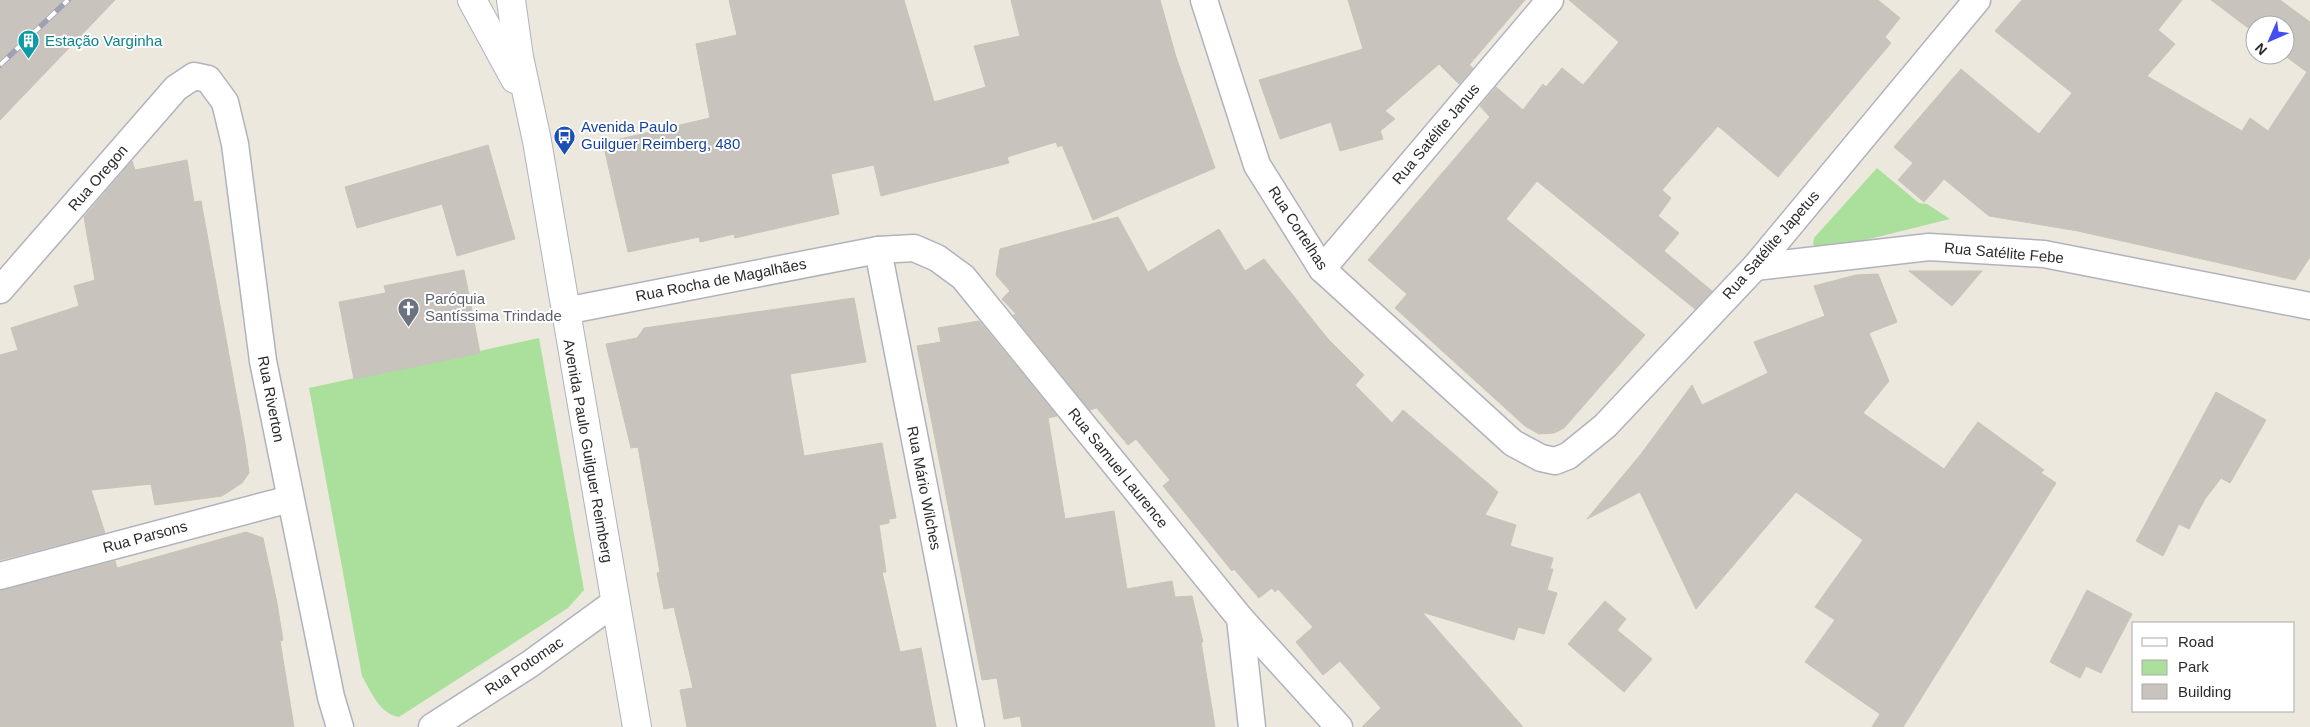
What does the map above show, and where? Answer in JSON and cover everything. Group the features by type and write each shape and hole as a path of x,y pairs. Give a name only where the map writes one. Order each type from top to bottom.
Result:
{"main road":[{"name":"Avenida Paulo Guilguer Reimberg","path":"512,0 519,57 532,115 636,727"},
{"name":"Avenida Paulo Guilguer Reimberg","path":"479,2 532,115"}],"street":[{"name":"Rua Cortelhas","path":"1204,0 1258,165 1322,269 1513,442 1541,458"},
{"name":"Rua Satélite Janus","path":"1322,269 1550,0"},
{"name":"Rua Satélite Japetus","path":"1541,458 1555,461 1568,456 1605,426 1755,267 1977,0"},
{"name":"Rua Oregon","path":"0,290 176,88 194,76 202,78"},
{"name":"Rua Riverton","path":"202,78 208,79 213,83 225,102 235,144 263,361 331,697 340,727"},
{"name":"Rua Satélite Febe","path":"1755,267 1929,247 2044,254 2310,306"},
{"name":"Rua Samuel Laurence","path":"878,250 914,248 937,258 962,277 1240,618 1339,727"},
{"name":"Rua Rocha de Magalhães","path":"564,311 878,250"},
{"name":"Rua Mário Wilches","path":"878,250 971,727"},
{"name":"Rua Parsons","path":"0,576 290,499"},
{"name":"Rua Potomac","path":"432,727 530,664 614,603"},
{"path":"1240,618 1252,727"}],"green space":[{"path":"1877,168 1919,203 1927,204 1950,219 1825,250 1817,250 1813,244 1814,238"},
{"path":"539,338 584,590 568,608 399,717 392,715 381,707 362,676 309,388"}],"building":[{"name":"Estação Varginha","path":"0,0 115,0 0,120"},
{"path":"729,0 904,0 934,102 986,87 974,46 1020,36 1011,0 1160,0 1176,57 1215,168 1093,220 1062,145 1058,147 1056,142 1007,157 1009,163 881,196 874,165 831,174 839,214 735,238 734,234 700,242 699,237 628,252 603,143 710,118 696,44 737,35"},
{"path":"1348,0 1525,0 1469,65 1473,68 1459,84 1439,64 1385,111 1395,119 1380,131 1383,139 1340,151 1331,122 1280,139 1259,80 1363,49"},
{"path":"1569,0 1878,0 1900,18 1885,37 1891,43 1778,177 1718,126 1662,190 1671,198 1658,216 1679,233 1664,251 1712,291 1695,309 1537,181 1506,219 1645,335 1564,428 1554,433 1539,434 1525,426 1395,308 1407,294 1368,260 1490,117 1480,106 1496,87 1523,110 1543,84 1546,87 1562,68 1583,85 1619,42"},
{"path":"2022,0 2182,0 2158,30 2175,44 2147,76 2242,131 2250,118 2268,131 2307,72 2295,63 2295,15 2245,15 2245,26 2211,0 2280,0 2310,22 2310,257 2295,280 2078,231 1989,216 1944,179 1924,202 1898,180 1913,163 1894,147 1961,69 2039,134 2072,93 1995,31"},
{"path":"488,145 515,239 457,256 442,204 357,228 345,187"},
{"path":"187,160 194,202 201,201 249,473 242,483 222,496 155,505 151,484 91,490 105,533 0,560 0,355 18,350 11,328 79,306 74,286 95,280 84,217 132,161 135,170"},
{"path":"1118,217 1148,272 1219,229 1245,271 1264,259 1328,339 1364,375 1355,385 1392,423 1403,410 1498,492 1485,515 1516,525 1510,546 1553,558 1550,569 1553,569 1547,590 1557,593 1544,634 1518,627 1514,640 1422,612 1523,727 1362,727 1381,708 1340,661 1323,675 1296,642 1313,627 1278,589 1275,592 1272,588 1259,598 1234,569 1232,571 1163,486 1170,480 1136,439 1128,445 1095,406 1096,408 1090,410 1013,315 1016,314 1002,299 1010,291 996,275 1000,249"},
{"path":"464,270 480,353 354,379 339,302 386,293 384,286"},
{"path":"1909,271 1982,271 1952,306"},
{"path":"1878,274 1897,322 1869,333 1889,381 1863,413 1944,469 1978,422 2044,470 2041,473 2056,483 1903,727 1872,727 1880,714 1805,662 1835,620 1815,607 1863,540 1796,492 1696,609 1640,492 1587,519 1641,454 1692,385 1702,405 1768,373 1754,342 1825,316 1814,286 1856,275"},
{"path":"854,298 866,362 790,374 804,456 882,443 896,518 889,519 889,523 879,525 886,572 882,572 900,652 921,648 936,727 687,727 680,690 693,688 674,607 664,609 657,573 660,572 638,447 631,448 606,344 637,338 644,328"},
{"path":"979,321 1057,416 1048,418 1065,519 1114,511 1127,589 1172,581 1175,597 1192,596 1203,642 1201,642 1215,727 1022,727 1020,716 1004,719 997,678 982,680 917,346 941,342 938,328"},
{"path":"2216,392 2266,420 2230,483 2221,478 2205,499 2189,529 2179,524 2163,556 2136,541"},
{"path":"246,532 263,538 277,603 283,640 280,641 294,727 0,727 0,591 115,561 117,568"},
{"path":"2087,590 2132,614 2101,673 2086,666 2080,678 2050,662"},
{"path":"1605,601 1626,619 1617,630 1652,659 1624,692 1568,644"}],"railway":[{"path":"0,65 68,0"}],"place":[{"name":"Estação Varginha","path":"29,60"},
{"name":"Avenida Paulo Guilguer Reimberg, 480","path":"565,155"},
{"name":"Paróquia Santíssima Trindade","path":"409,327"}]}
